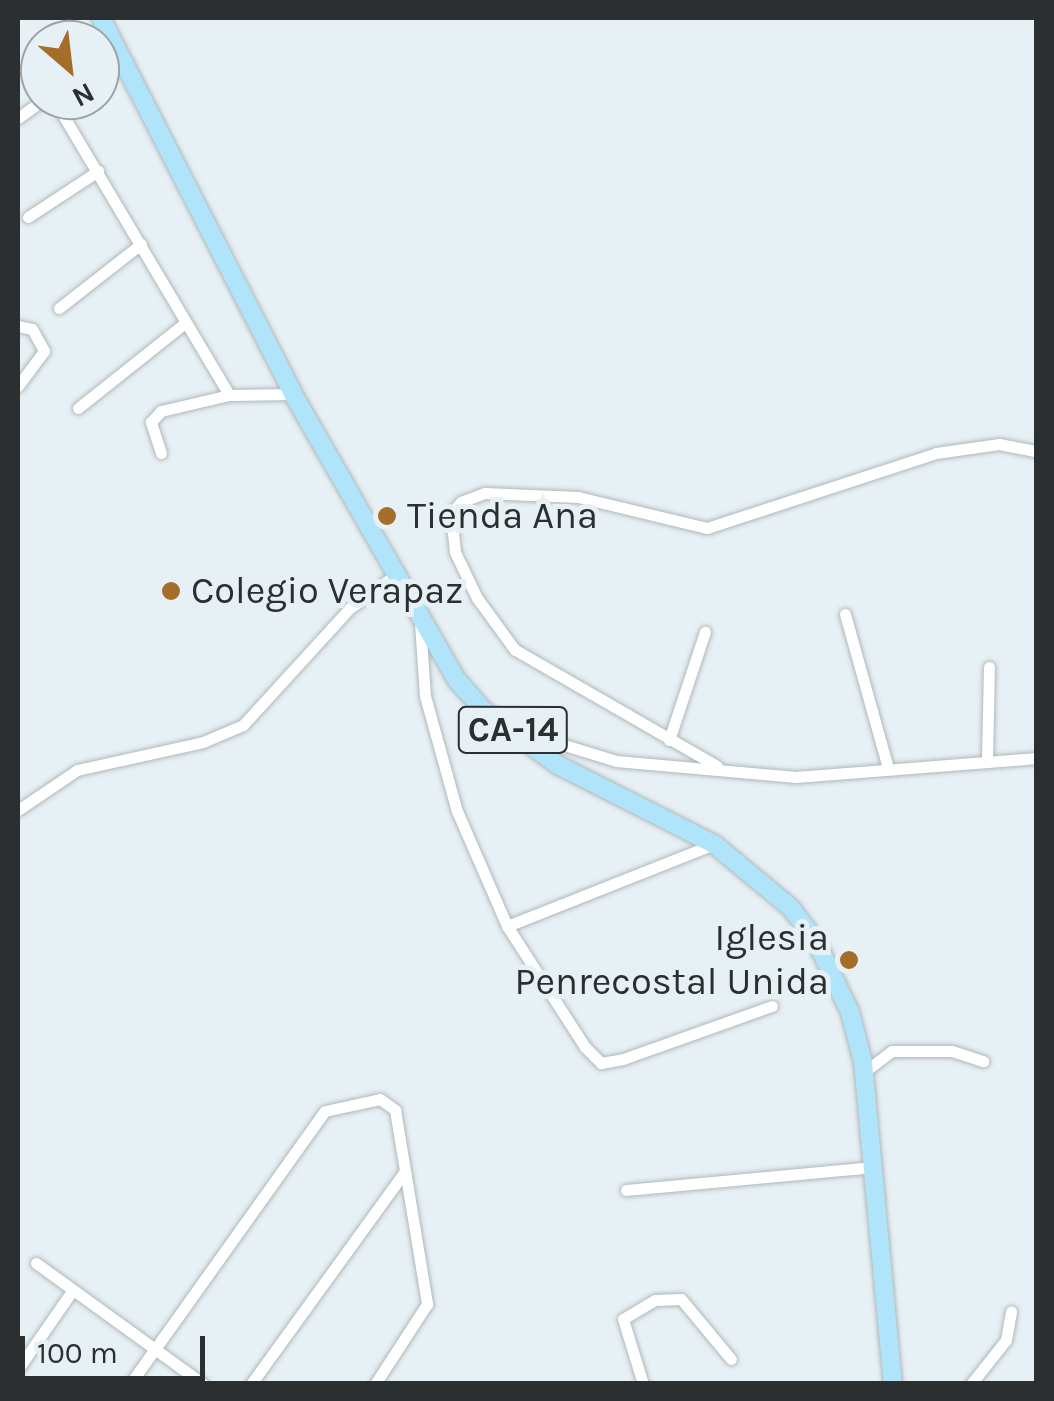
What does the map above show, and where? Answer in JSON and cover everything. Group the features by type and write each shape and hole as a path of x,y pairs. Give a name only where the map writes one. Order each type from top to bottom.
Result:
{"highway":[{"name":"CA-14","path":"101,18 293,394 420,623 457,680 558,765 714,844 791,908 817,943 850,1012 864,1072 893,1384"}],"street":[{"path":"66,120 229,395"},
{"path":"28,218 98,172"},
{"path":"59,308 141,244"},
{"path":"78,408 185,323"},
{"path":"18,326 32,329 44,351 18,386"},
{"path":"162,453 153,417 229,395 293,394"},
{"path":"717,766 515,650 477,598 455,552 450,513 461,502 485,493 578,497 707,528 936,453 999,444 1036,451"},
{"path":"18,810 77,770 204,742 243,726 350,608 394,576"},
{"path":"845,614 888,768"},
{"path":"420,623 425,696 457,811 508,926 601,1063 772,1006"},
{"path":"669,740 705,632"},
{"path":"987,760 989,668"},
{"path":"508,726 616,761 717,766 796,777 1036,758"},
{"path":"508,926 714,844"},
{"path":"864,1072 892,1051 952,1051 983,1061"},
{"path":"130,1384 333,1106 390,1102 427,1304 374,1384"},
{"path":"626,1190 874,1167"},
{"path":"251,1384 404,1173"},
{"path":"36,1263 202,1384"},
{"path":"18,1370 72,1291"},
{"path":"643,1384 623,1320 655,1300 681,1299 731,1358"},
{"path":"970,1384 1006,1340 1010,1311"}],"place":[{"name":"Tienda Ana","path":"387,516"},
{"name":"Colegio Verapaz","path":"171,591"},
{"name":"Iglesia Penrecostal Unida","path":"849,960"}]}
